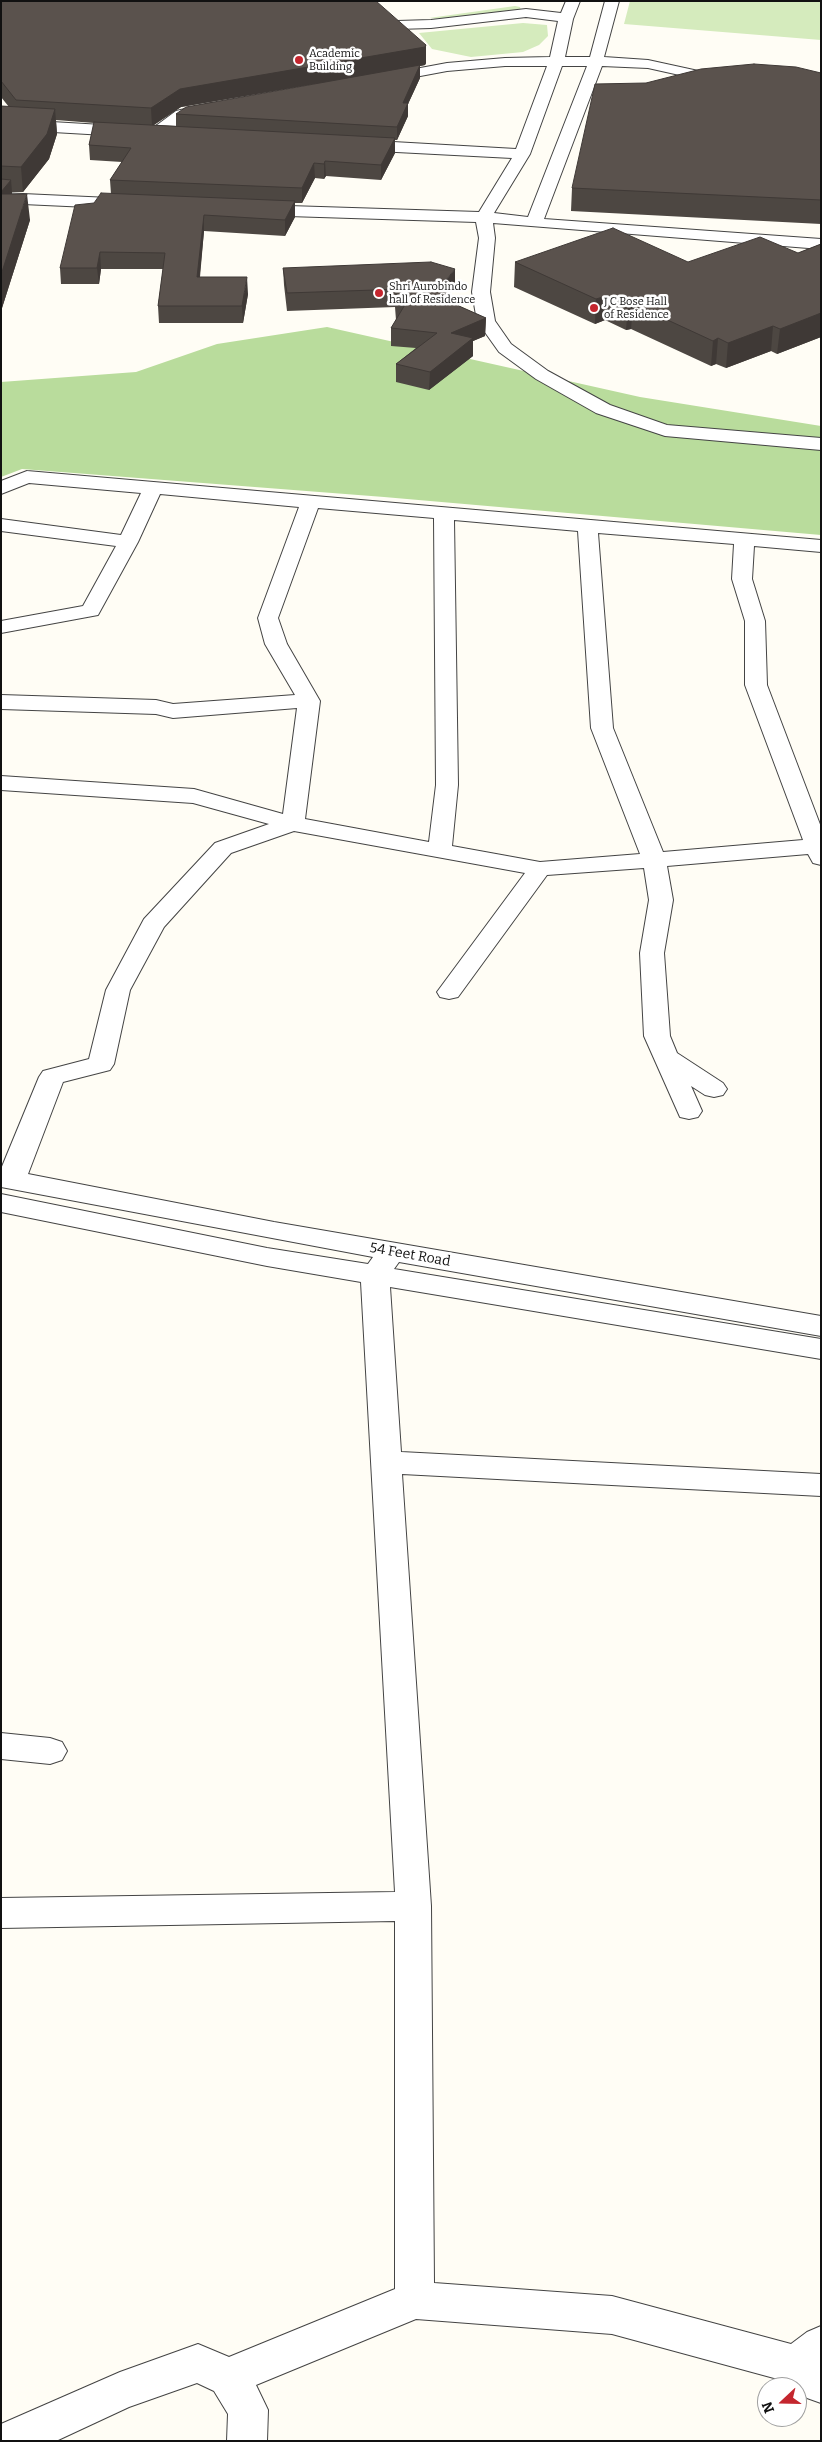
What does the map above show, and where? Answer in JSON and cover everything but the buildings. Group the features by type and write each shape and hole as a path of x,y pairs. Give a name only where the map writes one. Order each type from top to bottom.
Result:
{"street":[{"path":"412,37 390,19 431,24 528,6 546,14 576,9 610,9 596,61 579,109 534,223"},
{"path":"576,9 522,154 484,217 487,238 481,292 486,321 505,348 542,375 603,409 665,430 821,444"},
{"path":"433,55 447,67"},
{"path":"371,81 447,67 505,62 596,61 648,64 698,75 714,82"},
{"path":"548,84 579,109"},
{"path":"157,133 181,114 229,106"},
{"path":"2,122 177,134"},
{"path":"344,145 522,154"},
{"path":"1,198 146,204"},
{"path":"244,209 484,217 534,223 821,244"},
{"path":"719,221 765,241"},
{"path":"487,238 534,223"},
{"path":"1,488 27,477 444,515 821,546"},
{"path":"1,627 91,611 128,542 153,488"},
{"path":"293,824 309,701 276,644 268,618 310,503"},
{"path":"440,852 447,785 444,515"},
{"path":"1,525 128,542"},
{"path":"588,527 602,728 654,860 661,900 652,953 657,1036 690,1111"},
{"path":"1,783 194,796 293,824 540,869 819,850 756,685 755,621 742,579 744,540"},
{"path":"1,702 156,707 173,711 309,701"},
{"path":"5,1187 52,1077 101,1064 118,990 153,924 223,848 293,824"},
{"path":"449,992 540,869"},
{"path":"667,1058 714,1090"},
{"name":"54 Feet Road","path":"5,1187 267,1257 384,1263 821,1326"},
{"path":"384,1263 386,1462 413,1906 415,2300"},
{"name":"54 Feet Road","path":"384,1263 821,1349"},
{"path":"386,1462 821,1486"},
{"path":"1,1746 50,1751"},
{"path":"1,1913 413,1906"},
{"path":"228,2377 415,2300 612,2315 812,2365"},
{"path":"10,2441 120,2391 198,2363 228,2377 248,2410 247,2441"}],"green space":[{"path":"630,1 821,1 821,40 624,24"},
{"path":"515,6 520,7 521,10 440,19 429,18"},
{"path":"523,23 547,25 548,36 539,45 523,52 471,57 432,49 419,33"},
{"path":"327,327 640,397 821,426 821,535 384,497 22,469 1,477 1,382 136,372 217,344"}],"place":[{"name":"Academic Building","path":"299,60"},
{"name":"Shri Aurobindo hall of Residence","path":"379,293"},
{"name":"J C Bose Hall of Residence","path":"594,308"}]}
